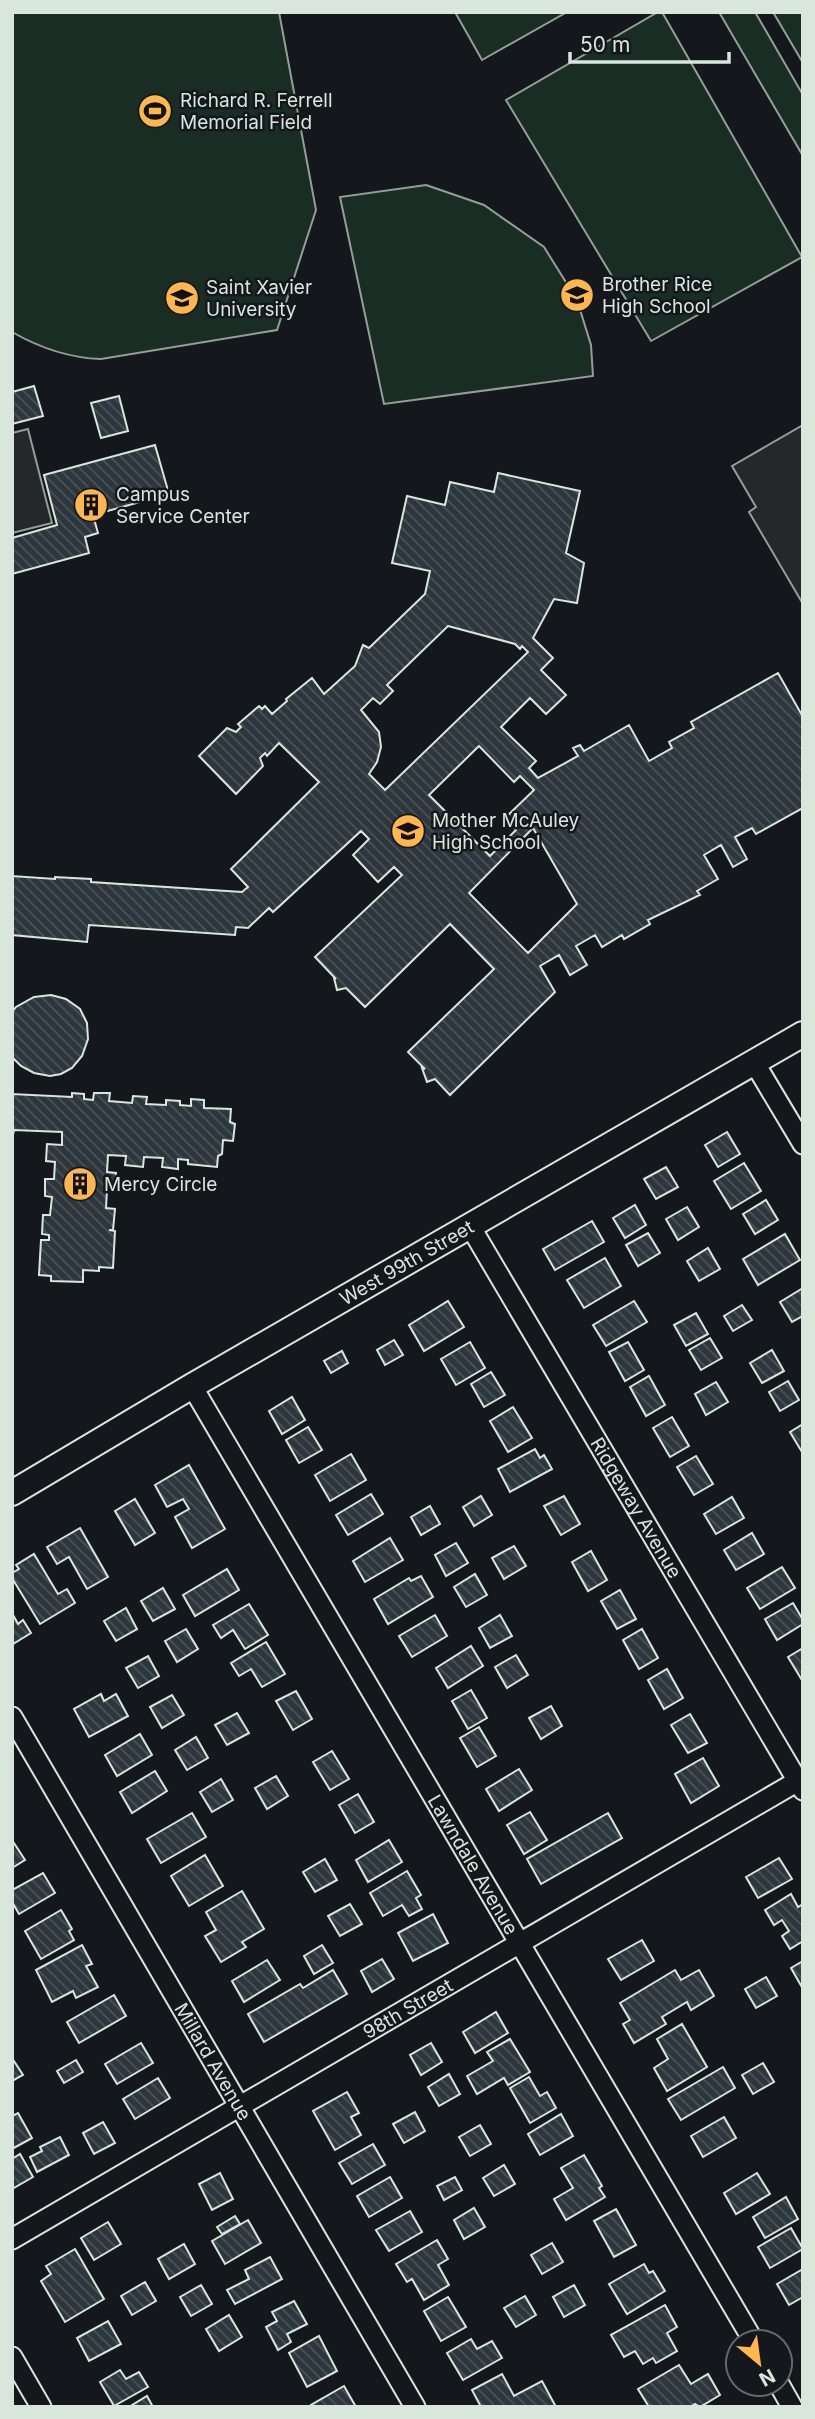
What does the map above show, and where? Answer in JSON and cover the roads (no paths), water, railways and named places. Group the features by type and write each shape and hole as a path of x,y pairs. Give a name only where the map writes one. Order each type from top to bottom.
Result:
{"street":[{"name":"West 99th Street","path":"12,1493 192,1386 803,1034"},
{"path":"754,1062 803,1144"},
{"name":"Ridgeway Avenue","path":"471,1226 801,1783"},
{"name":"Lawndale Avenue","path":"192,1386 746,2328"},
{"name":"Millard Avenue","path":"12,1717 415,2407"},
{"name":"98th Street","path":"12,2239 519,1943 801,1783"},
{"path":"12,2357 41,2407"}],"place":[{"name":"Richard R. Ferrell Memorial Field","path":"155,111"},
{"name":"Brother Rice High School","path":"577,295"},
{"name":"Saint Xavier University","path":"182,298"},
{"name":"Campus Service Center","path":"91,505"},
{"name":"Mother McAuley High School","path":"408,831"},
{"name":"Mercy Circle","path":"80,1184"}]}
